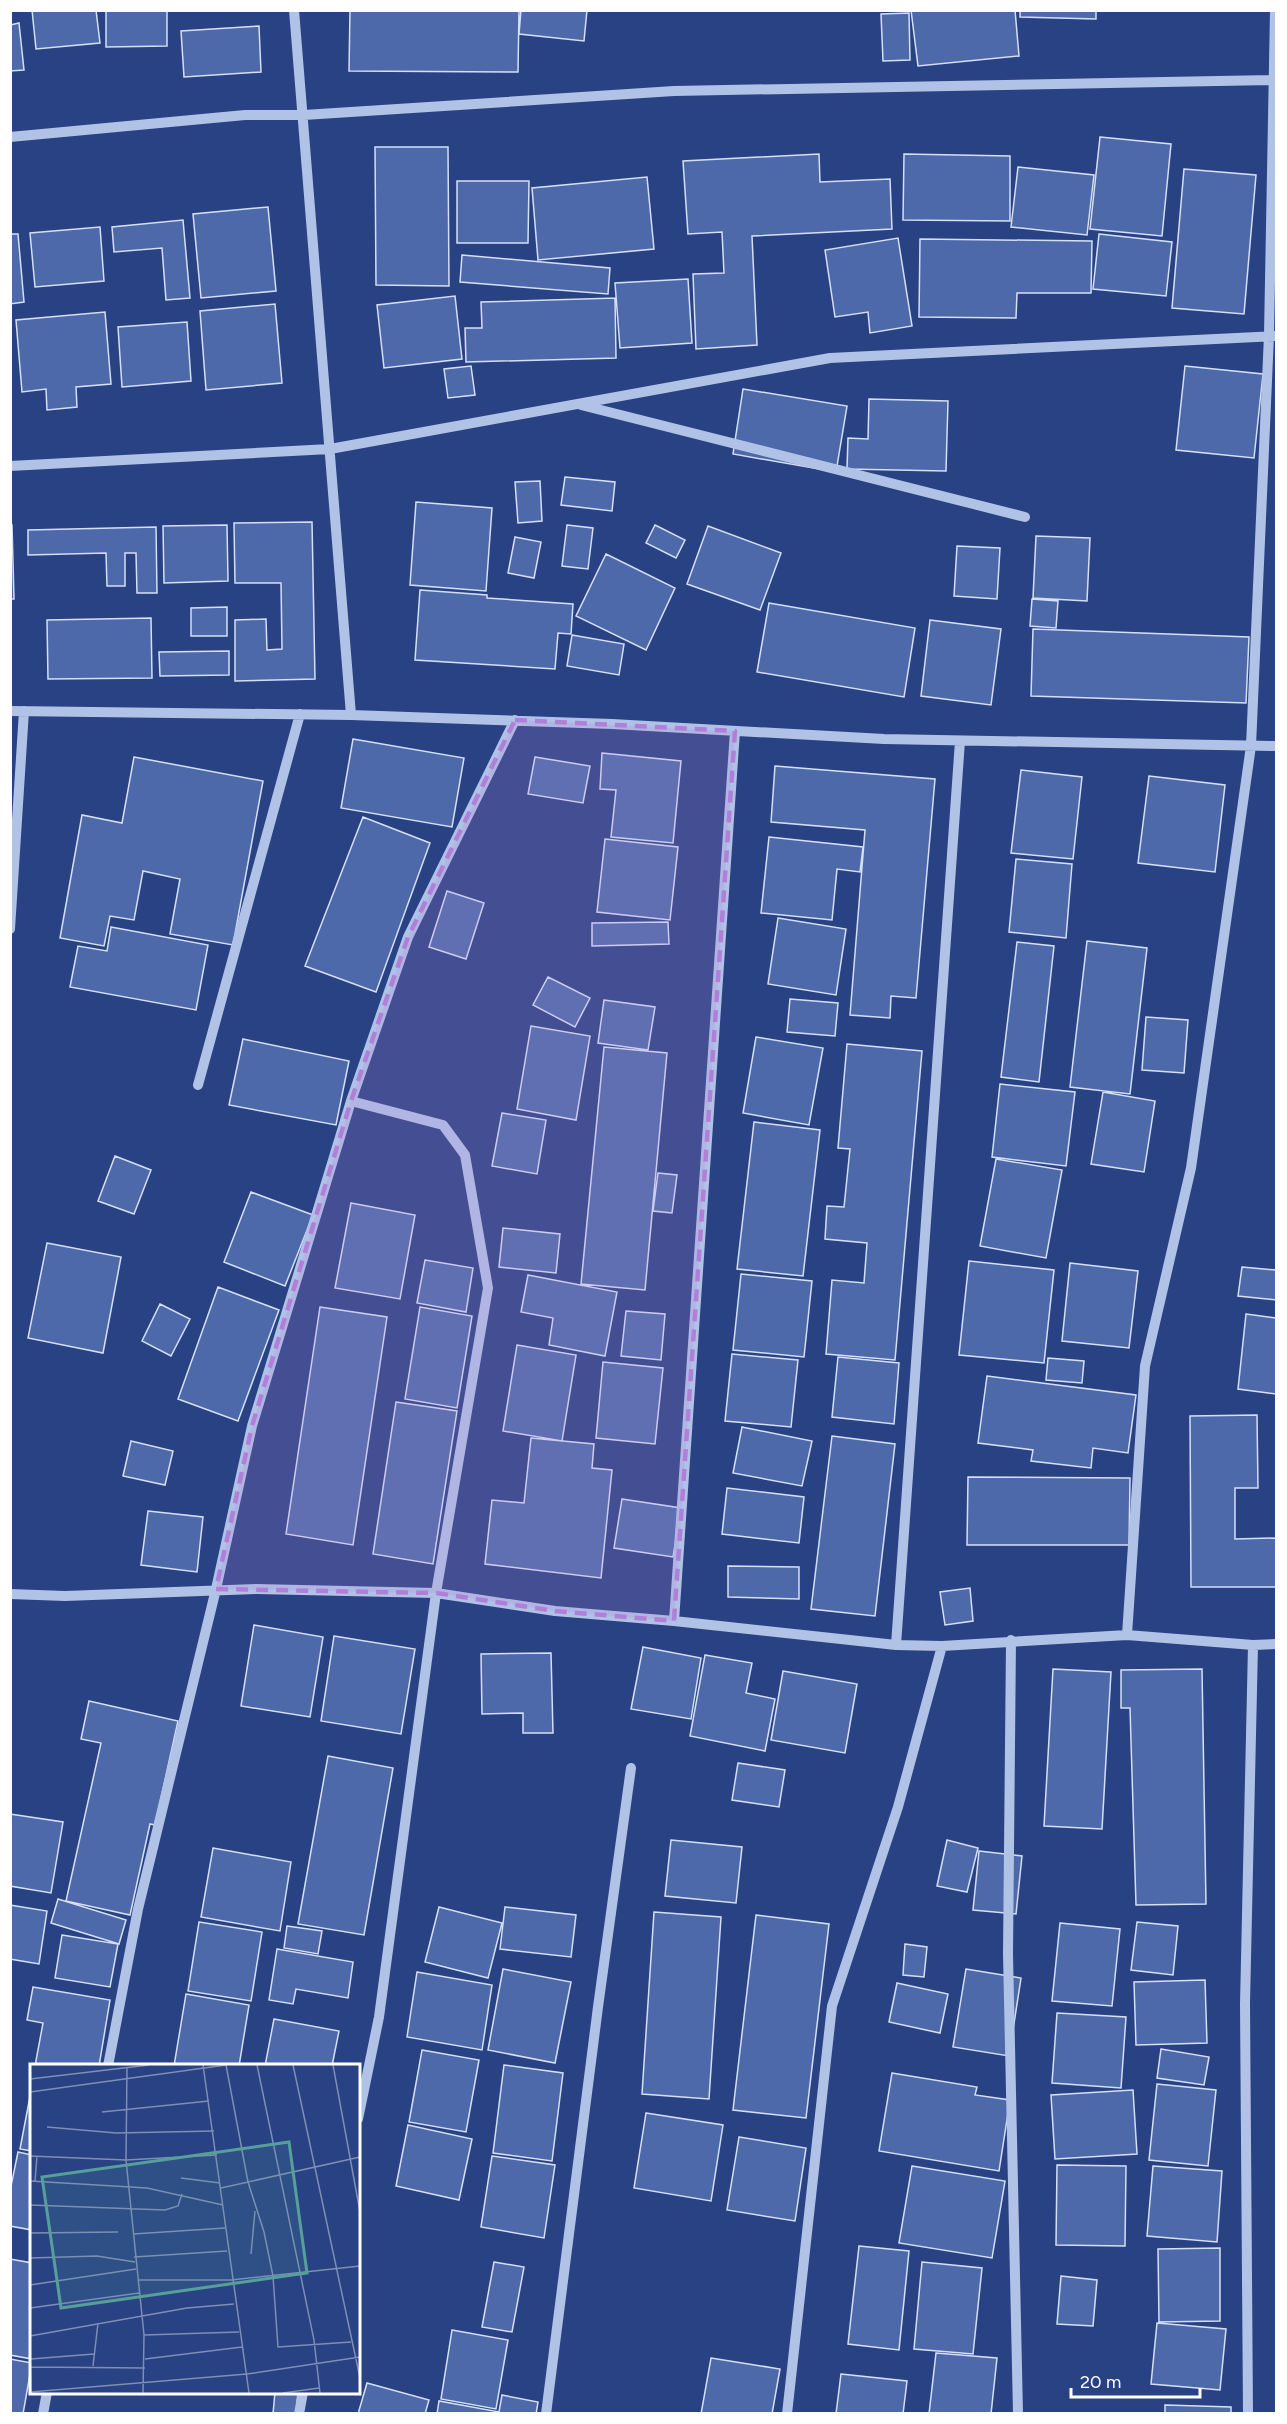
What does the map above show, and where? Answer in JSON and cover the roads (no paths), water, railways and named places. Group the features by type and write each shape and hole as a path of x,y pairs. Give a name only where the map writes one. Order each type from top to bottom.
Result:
{"street":[{"path":"294,10 351,715"},
{"path":"1127,1635 1145,1366 1191,1168 1251,746 1273,335 1275,10"},
{"path":"10,137 245,115 304,115 674,91 1275,80"},
{"path":"10,466 330,449 830,358 1273,335"},
{"path":"575,404 1026,517"},
{"path":"10,711 351,715 515,720 884,740 1276,746"},
{"path":"10,929 24,711"},
{"path":"198,1085 300,714"},
{"path":"108,2064 138,1909 216,1589 252,1426 351,1101 408,937 515,720"},
{"path":"674,1621 735,731"},
{"path":"896,1645 960,741"},
{"path":"351,1101 443,1125 465,1155 488,1288 436,1593 380,2017 360,2110"},
{"path":"10,1594 65,1596 216,1589 436,1593 555,1611 674,1621 896,1645 942,1646 1127,1635 1253,1645 1276,1644"},
{"path":"1011,1641 1008,1954 1018,2414"},
{"path":"1248,2414 1245,2004 1253,1645"},
{"path":"787,2414 832,2006 898,1807 942,1646"},
{"path":"546,2414 598,2007 632,1768"},
{"path":"43,2414 47,2394"},
{"path":"299,2414 303,2394"}]}
